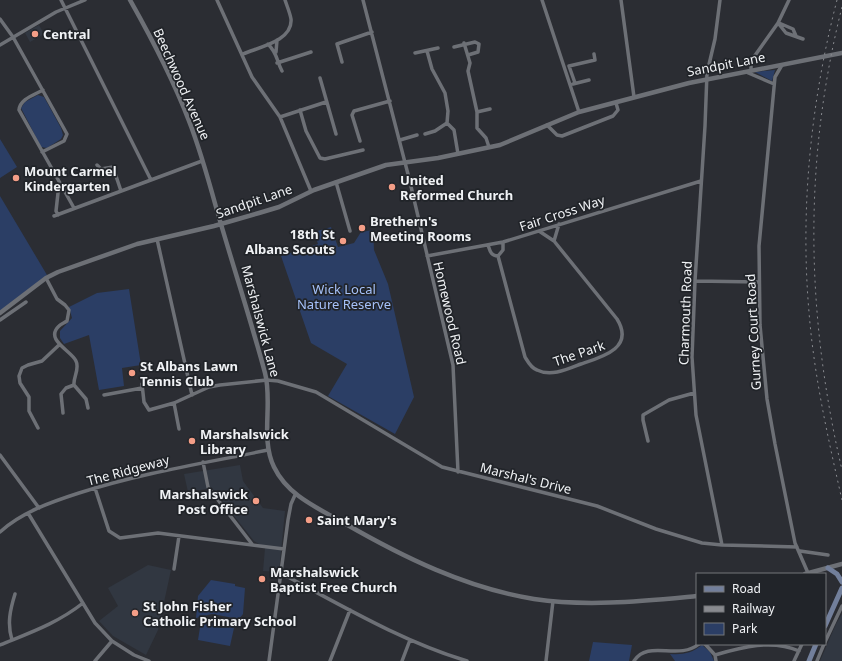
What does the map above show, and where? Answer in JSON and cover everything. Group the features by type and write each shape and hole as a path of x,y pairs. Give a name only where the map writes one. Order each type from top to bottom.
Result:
{"main road":[{"path":"828,568 837,574 842,582"},
{"path":"826,624 842,588"},
{"path":"809,661 816,645"}],"street":[{"path":"61,0 151,180"},
{"path":"0,46 13,37 65,8 85,0"},
{"name":"Beechwood Avenue","path":"130,0 157,48 188,118 222,224"},
{"path":"217,0 243,54 252,77 280,118 311,191"},
{"path":"243,54 286,35 290,26 291,18 285,0"},
{"name":"Homewood Road","path":"363,0 400,140 453,365 458,472"},
{"path":"542,0 579,112"},
{"path":"621,0 634,97"},
{"name":"Charmouth Road","path":"720,0 715,39 707,78 692,357 696,415 722,545"},
{"path":"751,70 751,61 778,23 789,0"},
{"path":"0,19 13,37 43,90 67,137 64,141 42,152"},
{"path":"778,23 793,29 796,36"},
{"path":"778,23 786,33 803,39"},
{"path":"342,62 336,42 372,32"},
{"path":"277,40 277,63 282,71"},
{"path":"454,47 464,43 475,42 479,44 478,52 468,55"},
{"path":"464,43 470,63 468,71 477,112 477,128 486,138 489,147"},
{"path":"268,44 276,52"},
{"path":"414,53 438,48"},
{"path":"427,51 432,69 445,93 448,111 447,123 454,130 458,154"},
{"path":"277,63 311,52"},
{"path":"564,67 595,60 594,54"},
{"name":"Sandpit Lane","path":"0,313 46,278 111,252 157,239 222,224 279,207 311,191 375,168 405,161 458,154 489,147 513,140 579,112 707,78 840,54"},
{"name":"Gurney Court Road","path":"782,64 775,77 774,84 759,246 760,325 767,399 786,497 806,573"},
{"path":"569,66 575,84"},
{"path":"745,72 774,84"},
{"path":"320,78 336,134"},
{"path":"570,85 590,80"},
{"path":"43,90 24,100 19,110 74,208"},
{"path":"280,118 326,102"},
{"path":"360,141 352,115 354,111 390,102"},
{"path":"547,125 557,135 562,136 614,116 618,110 616,103"},
{"path":"477,112 490,109"},
{"path":"300,110 306,131 320,158 325,159 363,150"},
{"path":"425,134 435,131 447,123"},
{"path":"400,140 417,136"},
{"path":"351,153 353,158"},
{"path":"59,183 56,215 202,161"},
{"path":"97,165 101,169 113,167 121,191"},
{"name":"Fair Cross Way","path":"427,256 502,242 701,181"},
{"path":"336,182 350,231"},
{"name":"Marshalswick Lane","path":"222,224 266,380 268,450 274,468 295,495 360,532 424,564 488,588 520,596 553,600 619,602 696,596"},
{"path":"554,241 559,224"},
{"name":"The Park","path":"488,245 490,252 494,256 498,256 525,357 530,365 537,371 547,373 559,372 608,356 619,346 622,332 617,319 554,241 539,231"},
{"path":"157,239 192,395"},
{"path":"498,256 503,250 502,242"},
{"path":"46,278 57,300 65,305 69,310 66,321 56,331 59,345 74,357 77,362 74,385 86,399 88,408"},
{"path":"695,281 759,282"},
{"path":"0,320 26,302"},
{"path":"38,428 29,411 29,397 20,383 19,376 22,368 42,361 59,345"},
{"name":"Marshal's Drive","path":"104,395 142,386 145,404 149,410 174,403 220,385 266,380 278,381 316,392 430,461 458,472 596,506 656,529 702,542 722,545 798,547"},
{"path":"63,413 61,394 66,388 74,385"},
{"path":"648,441 642,420 643,415 669,400 694,393"},
{"path":"174,403 179,429"},
{"name":"The Ridgeway","path":"0,532 28,513 95,488 203,462 268,450"},
{"path":"0,456 39,508"},
{"path":"203,462 208,487 252,544"},
{"path":"95,488 110,533 120,538 158,533 284,549"},
{"path":"269,661 282,576 284,549 290,509 295,495"},
{"path":"28,513 95,623 112,640 134,655 149,661"},
{"path":"174,569 179,536"},
{"path":"800,551 828,555"},
{"path":"810,573 842,564"},
{"path":"282,576 288,577 410,640 441,653 467,661"},
{"path":"12,640 8,628 10,609 15,594"},
{"path":"546,661 553,600"},
{"path":"0,645 68,615 83,603"},
{"path":"826,641 842,606"},
{"path":"330,661 350,610"},
{"path":"95,661 112,640"},
{"path":"402,661 410,640"},
{"path":"634,661 643,653 651,651 680,654 689,651 698,645"},
{"path":"706,645 715,655 716,661"},
{"path":"715,655 741,648 763,645"},
{"path":"776,645 799,651"},
{"path":"794,661 802,645"},
{"path":"817,661 824,645"}],"shaded area":[{"path":"39,25 44,34 30,42 25,33"},
{"path":"240,465 243,481 263,508 285,511 279,572 263,571 265,548 254,541 212,488 188,492 184,474"},
{"name":"St John Fisher Catholic Primary School","path":"148,565 171,570 158,630 146,655 113,636 99,621 118,606 108,588"},
{"path":"842,614 842,661 820,661 836,624"}],"green space":[{"path":"775,70 772,81 755,72"},
{"path":"38,95 44,97 61,128 63,135 61,139 47,148 41,147 21,108 25,102"},
{"path":"0,139 17,167 0,178"},
{"path":"0,196 47,275 0,311"},
{"name":"Wick Local Nature Reserve","path":"331,227 338,247 354,243 361,232 373,230 374,250 388,284 414,397 395,434 328,396 347,364 311,343 281,256 318,244 314,232"},
{"path":"129,289 141,365 122,368 124,386 99,390 89,335 64,344 60,338 60,331 72,318 69,307 97,293"},
{"path":"211,580 235,584 235,586 245,588 243,614 239,619 212,614 196,618 198,596"},
{"path":"201,621 234,628 230,646 198,640"},
{"path":"593,642 632,645 629,661 589,661"},
{"path":"702,645 710,652 714,661 675,661 670,654 687,653"}],"railway":[{"path":"837,0 820,77 814,116 807,194 806,234 809,312 814,360 842,500"},
{"path":"842,7 829,65 820,123 815,181 814,238 816,296 821,354 830,412 842,470"}],"place":[{"name":"Central","path":"35,34"},
{"name":"Mount Carmel Kindergarten","path":"16,178"},
{"name":"United Reformed Church","path":"392,187"},
{"name":"Brethern's Meeting Rooms","path":"362,228"},
{"name":"18th St Albans Scouts","path":"343,241"},
{"name":"St Albans Lawn Tennis Club","path":"132,373"},
{"name":"Marshalswick Library","path":"192,441"},
{"name":"Marshalswick Post Office","path":"256,501"},
{"name":"Saint Mary's","path":"309,520"},
{"name":"Marshalswick Baptist Free Church","path":"262,579"},
{"name":"St John Fisher Catholic Primary School","path":"135,613"}]}
